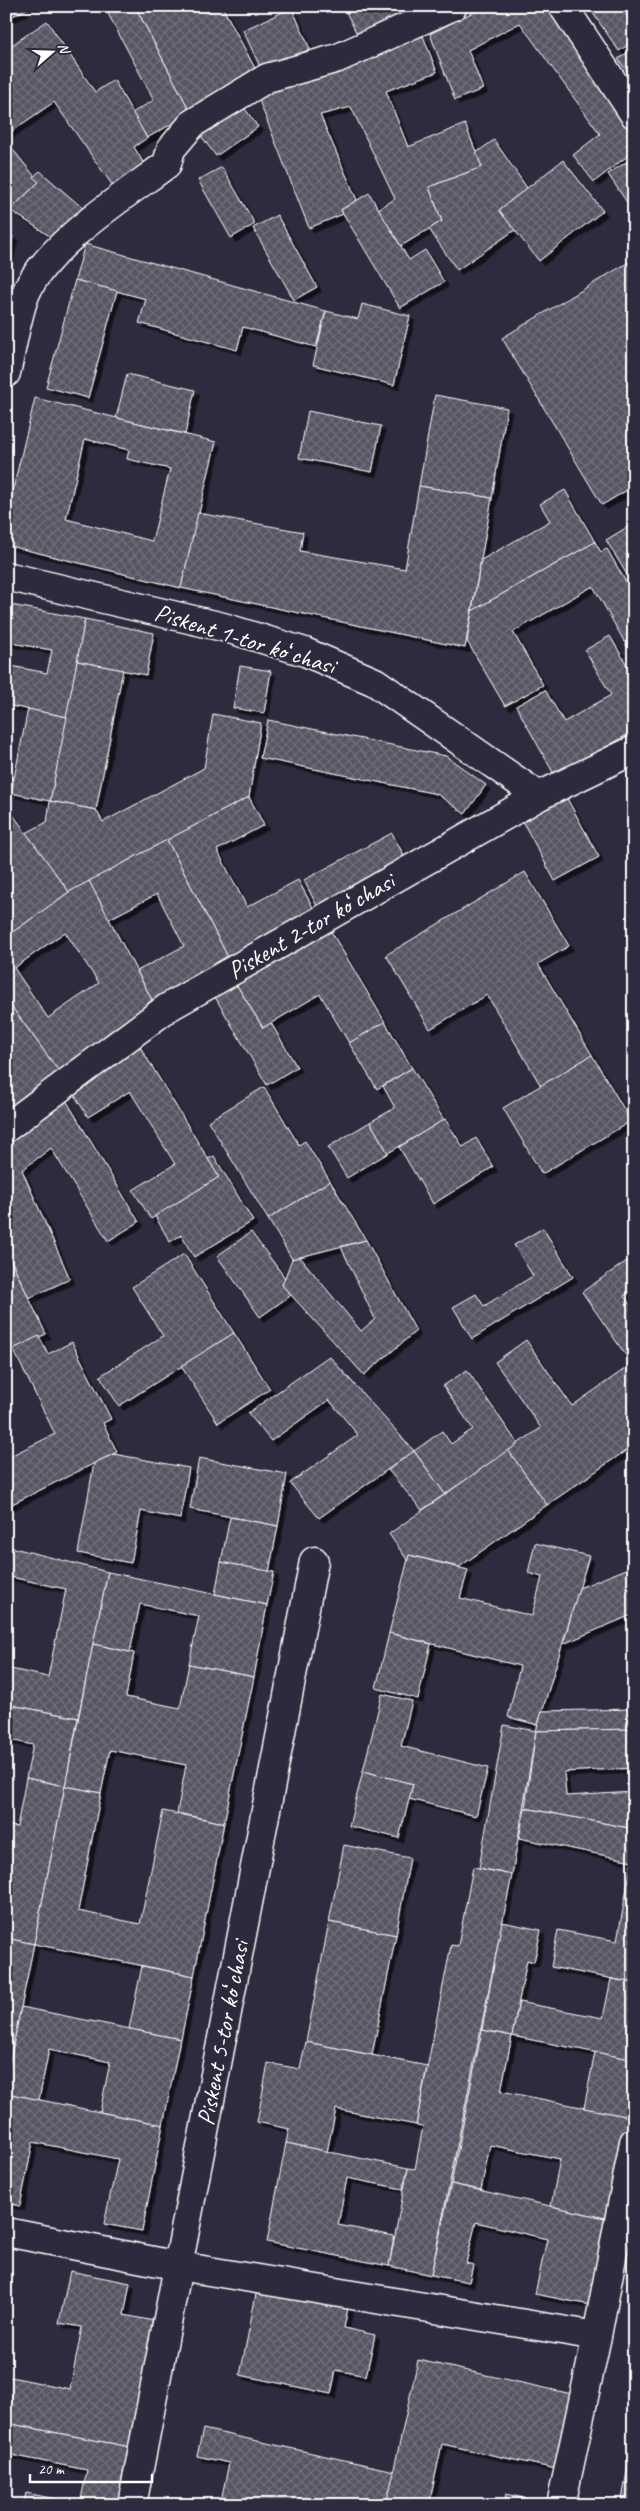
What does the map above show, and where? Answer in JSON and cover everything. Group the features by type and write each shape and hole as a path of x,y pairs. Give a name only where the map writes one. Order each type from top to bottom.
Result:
{"street":[{"path":"6,373 25,295 48,259 80,231 167,164 171,149 193,123 267,78 338,58 453,6"},
{"path":"563,6 634,114"},
{"name":"Piskent 1-tor koʻchasi","path":"6,576 223,627 305,652 376,682 540,796"},
{"name":"Piskent 2-tor koʻchasi","path":"6,1128 167,1008 540,796 634,750"},
{"name":"Piskent 5-tor koʻchasi","path":"132,2505 314,1561"},
{"path":"562,2505 634,2142"},
{"path":"6,2232 179,2266 597,2336"}],"building":[{"path":"6,6 32,6 9,18"},
{"path":"104,6 135,6 191,113 147,138 132,113 154,100"},
{"path":"135,6 222,6 257,72 191,113"},
{"path":"343,6 425,6 360,40"},
{"path":"485,6 546,6 634,128 634,151 594,182 573,155 600,134 520,23 468,50 483,89 455,100 430,34"},
{"path":"588,6 621,6 634,26 634,41 619,51"},
{"path":"292,8 310,49 262,71 243,30"},
{"path":"47,21 95,92 114,80 147,138 134,147 146,167 115,189 54,102 6,135 6,49"},
{"path":"423,36 437,72 386,91 408,147 465,124 482,167 429,187 442,221 401,246 378,209 395,199 351,107 320,115 357,200 341,210 343,214 309,228 255,90 336,69"},
{"path":"634,48 634,81 618,59"},
{"path":"238,99 258,127 216,156 196,129"},
{"path":"494,140 527,188 499,210 515,230 457,270 429,229 442,221 429,187 482,167 476,153"},
{"path":"6,141 39,182 10,210 6,209"},
{"path":"634,157 634,213 608,174"},
{"path":"563,160 603,211 539,261 499,210"},
{"path":"222,167 255,224 231,238 198,180"},
{"path":"40,171 86,211 57,241 10,210 39,182 33,177"},
{"path":"369,193 409,260 425,250 444,282 400,308 341,210"},
{"path":"277,215 317,287 294,300 253,228"},
{"path":"6,235 13,236 6,269"},
{"path":"85,244 326,311 316,347 243,327 237,350 139,323 146,299 75,280"},
{"path":"629,262 634,271 634,486 602,505 502,338"},
{"path":"75,280 117,291 88,398 46,387"},
{"path":"362,304 410,316 394,385 313,365 326,311 358,319"},
{"path":"127,374 195,390 185,434 116,418"},
{"path":"435,395 507,408 492,498 419,486"},
{"path":"35,398 216,442 181,588 6,545 6,518","holes":["85,439 129,450 127,459 170,469 152,541 66,519"]},
{"path":"308,411 381,426 372,472 299,458"},
{"path":"419,486 492,498 465,648 181,588 198,513 303,532 300,551 405,569"},
{"path":"565,490 595,542 472,611 481,560 550,521 540,504"},
{"path":"634,523 634,586 606,540"},
{"path":"595,542 601,552 607,549 634,596 634,645 628,648 593,586 513,632 543,685 505,706 467,641 472,611"},
{"path":"6,604 85,619 67,717 6,705 6,665 47,673 52,650 6,642"},
{"path":"85,619 154,633 146,675 77,661"},
{"path":"610,636 634,677 634,731 555,776 516,706 545,690 564,722 611,695 585,650"},
{"path":"77,661 123,670 96,810 50,801"},
{"path":"240,666 271,671 264,713 233,708"},
{"path":"28,709 67,717 50,801 11,793"},
{"path":"213,714 261,723 249,797 69,892 26,833 47,822 50,801 96,810 103,822 204,768"},
{"path":"268,720 446,756 486,785 465,814 437,794 260,758"},
{"path":"563,791 599,857 555,881 519,815"},
{"path":"249,797 264,825 217,850 247,907 298,880 316,913 229,959 167,840"},
{"path":"6,805 69,892 6,937"},
{"path":"392,833 409,865 320,912 304,880"},
{"path":"167,840 229,959 152,1000 137,971 184,946 157,894 109,919 89,881"},
{"path":"525,872 569,946 538,964 592,1055 541,1086 487,995 430,1029 386,955"},
{"path":"89,881 152,1000 63,1077 6,999 6,937 69,892","holes":["65,932 99,983 48,1018 14,968"]},
{"path":"329,928 385,1022 349,1043 320,994 263,1028 236,984"},
{"path":"236,984 263,1028 271,1023 297,1067 267,1085 215,997"},
{"path":"6,999 63,1077 6,1118"},
{"path":"385,1022 412,1068 377,1089 349,1043"},
{"path":"136,1040 219,1177 151,1219 133,1190 175,1164 130,1091 88,1117 67,1083"},
{"path":"592,1055 631,1121 542,1174 503,1108"},
{"path":"412,1068 444,1120 388,1153 370,1122 395,1108 383,1086"},
{"path":"264,1087 299,1145 305,1141 330,1181 268,1219 208,1121"},
{"path":"63,1095 139,1222 108,1241 51,1148 22,1170 70,1279 29,1298 6,1250 6,1137"},
{"path":"445,1119 463,1147 476,1138 493,1167 433,1204 399,1147"},
{"path":"370,1122 388,1153 347,1178 328,1147"},
{"path":"214,1156 253,1221 194,1257 181,1235 170,1242 155,1216 219,1177 208,1159"},
{"path":"330,1181 366,1240 292,1259 268,1219"},
{"path":"543,1228 573,1277 472,1339 453,1307 476,1294 484,1306 533,1276 514,1245"},
{"path":"251,1232 285,1278 282,1285 291,1295 260,1317 217,1256"},
{"path":"366,1240 416,1331 364,1375 282,1285 292,1259 300,1257 361,1331 375,1319 341,1247"},
{"path":"6,1250 46,1334 6,1352"},
{"path":"184,1254 234,1333 119,1406 100,1376 163,1336 132,1287"},
{"path":"634,1256 634,1290 624,1296 634,1310 634,1445 547,1505 508,1450 541,1428 495,1362 526,1340 572,1406 632,1364 582,1292"},
{"path":"234,1333 270,1389 218,1423 181,1366"},
{"path":"39,1336 48,1354 72,1342 111,1419 103,1423 117,1452 6,1507 6,1458 55,1434 13,1349"},
{"path":"329,1356 414,1451 319,1518 290,1483 358,1435 329,1400 271,1441 248,1413"},
{"path":"467,1370 518,1444 445,1494 414,1451 442,1431 451,1444 473,1429 443,1386"},
{"path":"508,1450 547,1505 459,1567 409,1555 408,1561 389,1534"},
{"path":"414,1451 445,1494 422,1510 388,1470"},
{"path":"114,1454 189,1468 180,1519 141,1511 131,1563 78,1553 94,1463"},
{"path":"199,1458 287,1474 278,1526 190,1509"},
{"path":"230,1517 278,1526 269,1572 221,1562"},
{"path":"535,1543 589,1556 538,1725 508,1717 520,1666 389,1633 409,1555 468,1570 460,1598 532,1616 542,1577 528,1573"},
{"path":"6,1546 108,1572 78,1718 6,1704 6,1668 48,1677 66,1589 6,1576"},
{"path":"221,1562 274,1572 267,1605 215,1594"},
{"path":"634,1566 634,1614 563,1644 579,1588"},
{"path":"108,1572 267,1605 254,1677 189,1664 199,1616 140,1604 130,1652 93,1644"},
{"path":"389,1633 431,1644 418,1699 376,1688"},
{"path":"93,1644 134,1653 126,1697 180,1708 189,1664 254,1677 224,1823 177,1813 186,1765 110,1750 101,1793 65,1786"},
{"path":"382,1694 412,1701 401,1746 488,1768 476,1816 409,1799 413,1784 363,1771"},
{"path":"6,1704 78,1718 65,1786 26,1778 33,1745 6,1739"},
{"path":"634,1709 634,1729 536,1731 542,1711"},
{"path":"504,1725 536,1731 512,1875 479,1868"},
{"path":"634,1729 634,1768 564,1772 566,1796 634,1792 634,1829 525,1808 536,1731"},
{"path":"363,1771 413,1784 399,1838 349,1826"},
{"path":"26,1778 65,1786 34,1944 6,1938 6,1825 17,1827"},
{"path":"65,1786 101,1793 78,1911 140,1924 163,1811 224,1823 194,1976 34,1944"},
{"path":"525,1808 634,1829 634,1983 551,1967 558,1930 617,1941 632,1861 519,1838"},
{"path":"344,1845 410,1858 396,1935 329,1922"},
{"path":"473,1867 512,1875 431,2275 389,2266 408,2168 415,2169 423,2126 416,2125 451,1945 458,1946"},
{"path":"329,1922 396,1935 372,2055 306,2042"},
{"path":"502,1922 541,1930 534,1962 527,1960 512,2036 482,2030"},
{"path":"6,1938 34,1944 6,2081"},
{"path":"142,1966 194,1976 181,2039 129,2029"},
{"path":"611,1979 634,1983 634,2060 512,2036 519,2002 603,2018"},
{"path":"21,2007 180,2039 163,2125 100,2112 110,2062 49,2049 39,2100 6,2093 6,2081"},
{"path":"482,2030 512,2036 501,2091 631,2117 609,2219 551,2206 560,2159 490,2145 481,2190 451,2184"},
{"path":"306,2042 427,2066 416,2125 336,2109 327,2152 286,2143 289,2129 257,2122 268,2063 300,2069"},
{"path":"595,2052 634,2060 634,2097 631,2117 584,2108"},
{"path":"6,2093 163,2125 142,2231 104,2224 118,2159 33,2142 20,2206 6,2203"},
{"path":"286,2143 408,2168 403,2189 347,2178 338,2225 394,2236 389,2266 267,2242"},
{"path":"451,2184 609,2219 590,2305 535,2294 547,2239 476,2222 466,2263 473,2265 469,2282 431,2275"},
{"path":"70,2271 130,2283 124,2315 154,2321 130,2447 6,2423 6,2376 70,2389 82,2327 59,2323"},
{"path":"258,2284 349,2303 344,2328 375,2335 366,2376 336,2370 331,2394 240,2375"},
{"path":"418,2360 572,2394 556,2469 442,2444 429,2505 386,2505"},
{"path":"6,2423 130,2447 118,2505 80,2504 87,2470 6,2454"},
{"path":"203,2429 394,2471 386,2505 220,2505 229,2463 197,2456"},
{"path":"634,2433 634,2505 621,2505"},
{"path":"26,2493 80,2504 84,2505 23,2505"},
{"path":"506,2494 554,2505 504,2505"}]}
